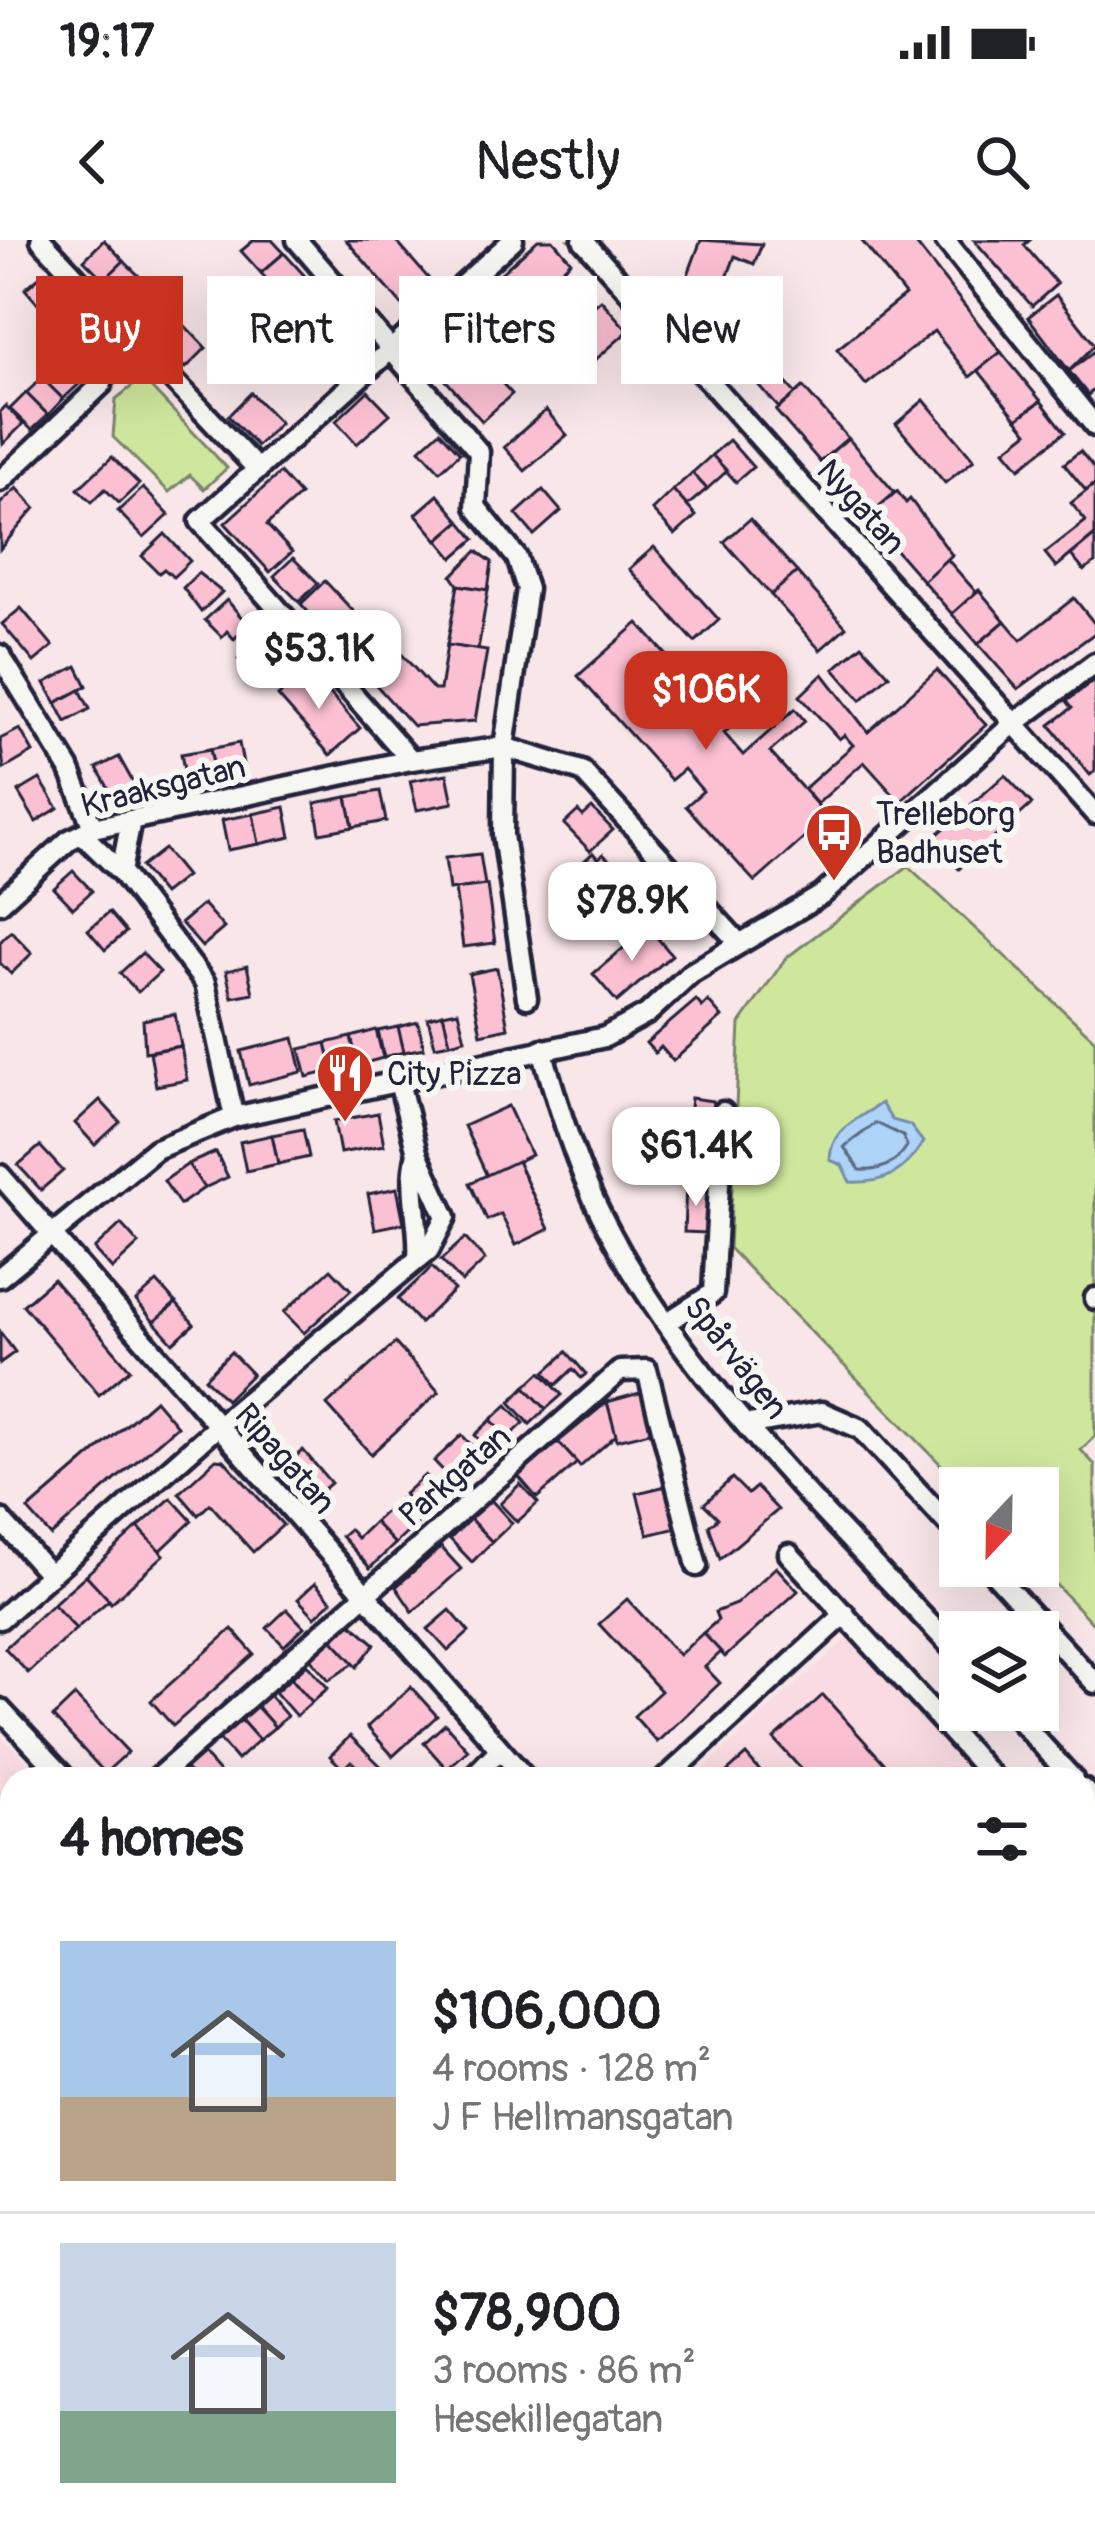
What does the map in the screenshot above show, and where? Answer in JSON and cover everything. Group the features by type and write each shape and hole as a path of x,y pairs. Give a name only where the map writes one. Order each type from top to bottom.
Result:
{"street":[{"path":"41,240 258,470"},
{"path":"297,240 479,452 476,507 517,558 527,589 504,747 503,835 526,998"},
{"path":"411,760 200,521 513,240"},
{"name":"Nygatan","path":"583,240 1095,814"},
{"path":"945,240 1095,426"},
{"path":"0,481 102,384"},
{"path":"0,656 69,768 87,831 205,983 234,1117"},
{"path":"0,1277 156,1149 234,1117 605,1037 647,1014 691,973 822,895 1016,722 1095,662"},
{"path":"504,747 583,771 738,942"},
{"name":"Kraaksgatan","path":"0,903 87,831 411,760 504,747"},
{"path":"121,872 131,820"},
{"name":"Spårvägen","path":"542,1049 586,1182 669,1321 750,1424 939,1633"},
{"path":"0,1619 440,1236 446,1217 417,1153 399,1082"},
{"path":"669,1321 712,1293 723,1112"},
{"path":"417,1153 410,1183 420,1237 418,1259"},
{"name":"Ripagatan","path":"0,1175 515,1767"},
{"name":"Parkgatan","path":"169,1767 620,1371 647,1370 697,1566"},
{"path":"750,1424 822,1412 861,1430 939,1514"},
{"path":"0,1519 50,1575"},
{"path":"789,1554 983,1767"},
{"path":"1006,1587 1095,1683"},
{"path":"678,1767 845,1614"},
{"path":"0,1709 54,1767"},
{"path":"1029,1731 1062,1767"},
{"path":"483,1767 499,1750"}],"shaded area":[{"path":"1095,676 1095,794 1032,724"},
{"path":"849,1637 967,1767 705,1767"},
{"path":"0,1735 31,1767 0,1767"}],"green space":[{"path":"569,240 597,240 629,276 621,276 621,299"},
{"path":"135,384 148,384 227,468 204,489 190,475 169,492 113,437 116,399"},
{"path":"695,384 725,384 831,503 812,517"},
{"path":"908,866 1095,1040 1095,1436 1081,1450 1095,1465 1095,1626 1058,1587 1059,1467 943,1467 729,1248 740,1024 786,958"}],"water":[{"path":"881,1103 892,1120 910,1125 923,1142 893,1174 850,1182 842,1165 830,1160 831,1149 840,1132"}],"building":[{"path":"104,240 124,261 108,276 100,276 84,260"},
{"path":"254,240 272,240 284,253 261,273 241,251"},
{"path":"346,240 395,240 426,276 399,276 399,302"},
{"path":"538,240 553,240 571,261 554,276 498,276"},
{"path":"701,240 762,244 754,264 735,256 728,276 688,276"},
{"path":"861,240 913,240 1001,352 970,377 934,331 866,385 837,349 905,295"},
{"path":"974,240 1030,240 1024,245 1057,284 1032,306"},
{"path":"284,253 304,275 264,276 261,273"},
{"path":"124,261 139,276 108,276"},
{"path":"36,280 36,302 25,289"},
{"path":"1056,295 1095,345 1069,371 1028,317"},
{"path":"601,300 621,323 621,337 597,358 597,303"},
{"path":"183,324 206,348 186,368 183,365"},
{"path":"1095,351 1095,389 1088,395 1069,371"},
{"path":"1001,352 1041,401 1017,419 978,370"},
{"path":"783,379 796,394 779,408 758,384 783,384"},
{"path":"36,384 48,384 63,399 48,415 26,393"},
{"path":"48,384 79,384 63,399"},
{"path":"449,384 503,384 512,394 482,421"},
{"path":"803,387 848,438 820,462 776,411"},
{"path":"368,391 390,414 357,444 336,421"},
{"path":"26,393 48,415 32,430 10,409"},
{"path":"251,393 280,423 257,446 228,416"},
{"path":"924,400 974,460 945,483 896,424"},
{"path":"1041,401 1065,432 1020,468 1005,450 1028,432 1017,419"},
{"path":"6,406 23,424 3,444 0,412"},
{"path":"546,410 567,435 525,471 504,447"},
{"path":"440,431 460,453 440,471 420,449"},
{"path":"848,438 895,493 867,517 820,462"},
{"path":"729,440 753,467 736,482 712,455"},
{"path":"1080,451 1095,469 1095,484 1086,491 1064,464"},
{"path":"712,455 727,471 707,489 692,473"},
{"path":"112,457 139,484 119,503 105,489 92,502 78,489"},
{"path":"280,473 300,495 267,525 292,552 270,572 225,523"},
{"path":"692,473 707,489 687,506 673,490"},
{"path":"1095,484 1095,535 1056,567 1045,553 1086,521 1071,503"},
{"path":"17,488 35,508 0,549 0,504"},
{"path":"143,488 169,515 144,538 118,511"},
{"path":"543,490 561,511 534,535 516,514"},
{"path":"673,490 696,516 675,535 652,510"},
{"path":"897,491 906,503 910,499 952,555 923,581 867,517"},
{"path":"438,495 460,521 438,540 416,514"},
{"path":"750,519 797,572 771,595 724,542"},
{"path":"460,521 475,539 453,558 438,540"},
{"path":"165,534 190,561 173,577 164,569 159,573 142,556"},
{"path":"1095,535 1095,563 1084,571 1071,555"},
{"path":"654,547 719,620 695,642 629,569"},
{"path":"477,551 492,562 488,590 458,585 452,576"},
{"path":"293,558 318,583 299,602 274,576"},
{"path":"947,559 976,592 952,614 923,581"},
{"path":"797,572 846,627 820,650 771,595"},
{"path":"198,573 222,592 201,612 183,588"},
{"path":"325,581 354,612 329,635 301,604"},
{"path":"458,585 488,590 478,650 447,645"},
{"path":"979,590 1005,621 978,644 952,614"},
{"path":"1074,598 1095,624 1095,633 1018,689 978,644 1005,621 1021,640"},
{"path":"227,600 248,625 234,639 227,631 222,637 205,620"},
{"path":"21,608 53,646 34,662 2,624"},
{"path":"354,612 382,643 358,665 329,635"},
{"path":"638,623 731,727 724,733 743,755 795,709 805,721 770,752 828,817 755,882 686,806 703,791 684,769 671,780 578,676"},
{"path":"260,638 285,664 263,685 238,659"},
{"path":"388,639 434,690 440,690 447,645 487,651 475,721 413,726 358,665"},
{"path":"862,645 889,675 861,700 834,669"},
{"path":"77,666 87,686 56,703 45,683"},
{"path":"309,669 360,728 330,755 278,696"},
{"path":"937,670 986,725 900,802 864,762 817,804 804,789 853,745 844,735 839,739 800,696 823,674 868,732"},
{"path":"1095,679 1095,771 1090,775 1050,725 1072,708 1067,701"},
{"path":"80,690 90,709 66,722 56,703"},
{"path":"20,729 33,752 4,769 0,739"},
{"path":"239,743 245,775 216,780 210,749"},
{"path":"210,749 216,780 187,786 181,754"},
{"path":"119,757 134,784 113,796 97,768"},
{"path":"447,774 453,803 417,810 410,781"},
{"path":"1005,775 1032,804 959,869 932,839"},
{"path":"40,779 58,808 36,822 18,792"},
{"path":"380,791 386,821 353,827 347,797"},
{"path":"347,797 353,827 320,833 315,803"},
{"path":"285,807 291,837 259,844 253,814"},
{"path":"592,808 613,830 590,851 564,824 578,811 583,816"},
{"path":"253,814 259,844 228,850 222,820"},
{"path":"164,849 186,876 163,894 141,867"},
{"path":"593,853 598,859 603,854 616,867 596,893 574,870"},
{"path":"480,854 485,885 449,890 445,858"},
{"path":"73,871 92,891 73,908 54,888"},
{"path":"487,885 495,943 463,947 455,889"},
{"path":"203,904 224,928 202,947 181,923"},
{"path":"109,912 126,932 105,950 88,930"},
{"path":"648,927 672,955 617,1002 593,974"},
{"path":"11,931 32,953 11,974 0,963 0,942"},
{"path":"142,953 160,972 138,992 120,973"},
{"path":"247,966 253,993 232,997 226,971"},
{"path":"497,968 508,1028 481,1034 469,974"},
{"path":"696,1000 702,1007 708,1001 722,1017 673,1061 661,1047 655,1053 646,1043"},
{"path":"458,1011 465,1039 450,1043 443,1014"},
{"path":"175,1014 181,1046 145,1052 143,1020"},
{"path":"443,1014 450,1043 435,1046 428,1018"},
{"path":"418,1022 424,1048 404,1052 398,1027"},
{"path":"398,1027 404,1052 384,1057 378,1031"},
{"path":"376,1030 383,1058 358,1065 351,1037"},
{"path":"351,1037 358,1065 332,1071 326,1043"},
{"path":"294,1038 302,1072 249,1085 241,1051"},
{"path":"326,1043 332,1071 307,1077 300,1049"},
{"path":"181,1046 187,1080 156,1086 150,1052"},
{"path":"691,1098 713,1101 710,1130 688,1128"},
{"path":"100,1100 120,1122 95,1145 75,1123"},
{"path":"508,1106 531,1155 487,1176 464,1126"},
{"path":"378,1113 384,1145 340,1153 334,1121"},
{"path":"303,1129 309,1157 278,1164 272,1135"},
{"path":"686,1132 706,1133 704,1175 684,1174"},
{"path":"272,1135 278,1164 246,1171 240,1142"},
{"path":"40,1146 63,1171 41,1190 18,1165"},
{"path":"216,1152 228,1177 204,1188 188,1164"},
{"path":"517,1161 549,1229 516,1245 501,1214 487,1220 470,1183"},
{"path":"188,1164 204,1188 180,1205 164,1181"},
{"path":"686,1185 708,1186 706,1233 684,1232"},
{"path":"397,1188 404,1223 375,1229 368,1194"},
{"path":"121,1224 139,1244 112,1269 94,1249"},
{"path":"465,1238 485,1260 462,1282 441,1260"},
{"path":"432,1267 454,1290 420,1323 398,1299"},
{"path":"331,1269 351,1290 304,1333 284,1312"},
{"path":"53,1279 130,1369 99,1395 23,1305"},
{"path":"157,1282 176,1303 154,1322 136,1301"},
{"path":"176,1303 194,1324 173,1343 154,1322"},
{"path":"0,1332 15,1352 0,1363"},
{"path":"395,1343 439,1392 371,1454 327,1405"},
{"path":"231,1352 252,1374 226,1400 205,1378"},
{"path":"567,1352 586,1374 581,1378 573,1369 556,1385 545,1372"},
{"path":"541,1372 562,1395 546,1409 525,1387"},
{"path":"525,1387 546,1409 530,1424 510,1402"},
{"path":"643,1392 654,1431 617,1440 607,1402"},
{"path":"155,1400 177,1426 51,1536 28,1510"},
{"path":"607,1402 616,1435 580,1467 558,1442"},
{"path":"507,1405 524,1423 508,1438 491,1420"},
{"path":"491,1420 508,1438 492,1453 475,1435"},
{"path":"462,1435 483,1458 456,1484 434,1461"},
{"path":"558,1442 577,1463 537,1498 518,1476"},
{"path":"303,1450 331,1483 310,1501 282,1468"},
{"path":"216,1459 224,1460 283,1525 253,1552 210,1504 198,1515 179,1493"},
{"path":"425,1475 445,1496 424,1516 404,1494"},
{"path":"732,1478 748,1494 756,1487 778,1510 720,1559 709,1526 718,1518 704,1504"},
{"path":"520,1484 538,1503 517,1522 500,1504"},
{"path":"666,1486 677,1528 648,1535 637,1493"},
{"path":"171,1498 192,1521 160,1551 138,1527"},
{"path":"399,1499 420,1521 395,1544 374,1522"},
{"path":"491,1500 512,1523 492,1542 470,1519"},
{"path":"470,1519 492,1542 472,1562 450,1539"},
{"path":"374,1522 395,1544 370,1568 341,1536 349,1529 357,1538"},
{"path":"138,1527 164,1555 111,1603 86,1575"},
{"path":"441,1547 461,1569 413,1612 396,1587"},
{"path":"776,1567 798,1591 725,1657 703,1633 718,1620 715,1612 736,1604"},
{"path":"86,1575 109,1600 76,1629 53,1604"},
{"path":"315,1583 332,1601 315,1617 298,1599"},
{"path":"627,1599 679,1655 703,1633 721,1652 705,1667 720,1683 657,1742 634,1716 661,1691 599,1624"},
{"path":"53,1604 76,1629 28,1673 5,1648"},
{"path":"287,1609 304,1627 284,1646 267,1628"},
{"path":"450,1610 469,1632 448,1651 428,1629"},
{"path":"351,1623 375,1644 357,1667 332,1639"},
{"path":"232,1629 254,1654 173,1726 151,1701"},
{"path":"332,1639 354,1663 329,1680 310,1658"},
{"path":"307,1664 328,1688 312,1702 291,1678"},
{"path":"291,1678 312,1702 296,1716 275,1692"},
{"path":"411,1687 437,1716 393,1756 367,1727"},
{"path":"269,1695 287,1716 275,1727 256,1706"},
{"path":"823,1695 886,1765 799,1767 774,1739"},
{"path":"75,1696 128,1752 112,1767 99,1767 53,1717"},
{"path":"256,1706 275,1727 259,1740 241,1720"},
{"path":"241,1720 259,1740 237,1760 219,1739"},
{"path":"445,1724 468,1750 445,1767 424,1743"},
{"path":"350,1736 382,1767 357,1767 351,1761 341,1767 330,1756"},
{"path":"203,1754 215,1767 188,1767"},
{"path":"746,1755 756,1767 732,1767"}],"place":[{"name":"Trelleborg Badhuset","path":"834,883"},
{"name":"City Pizza","path":"345,1124"}]}
